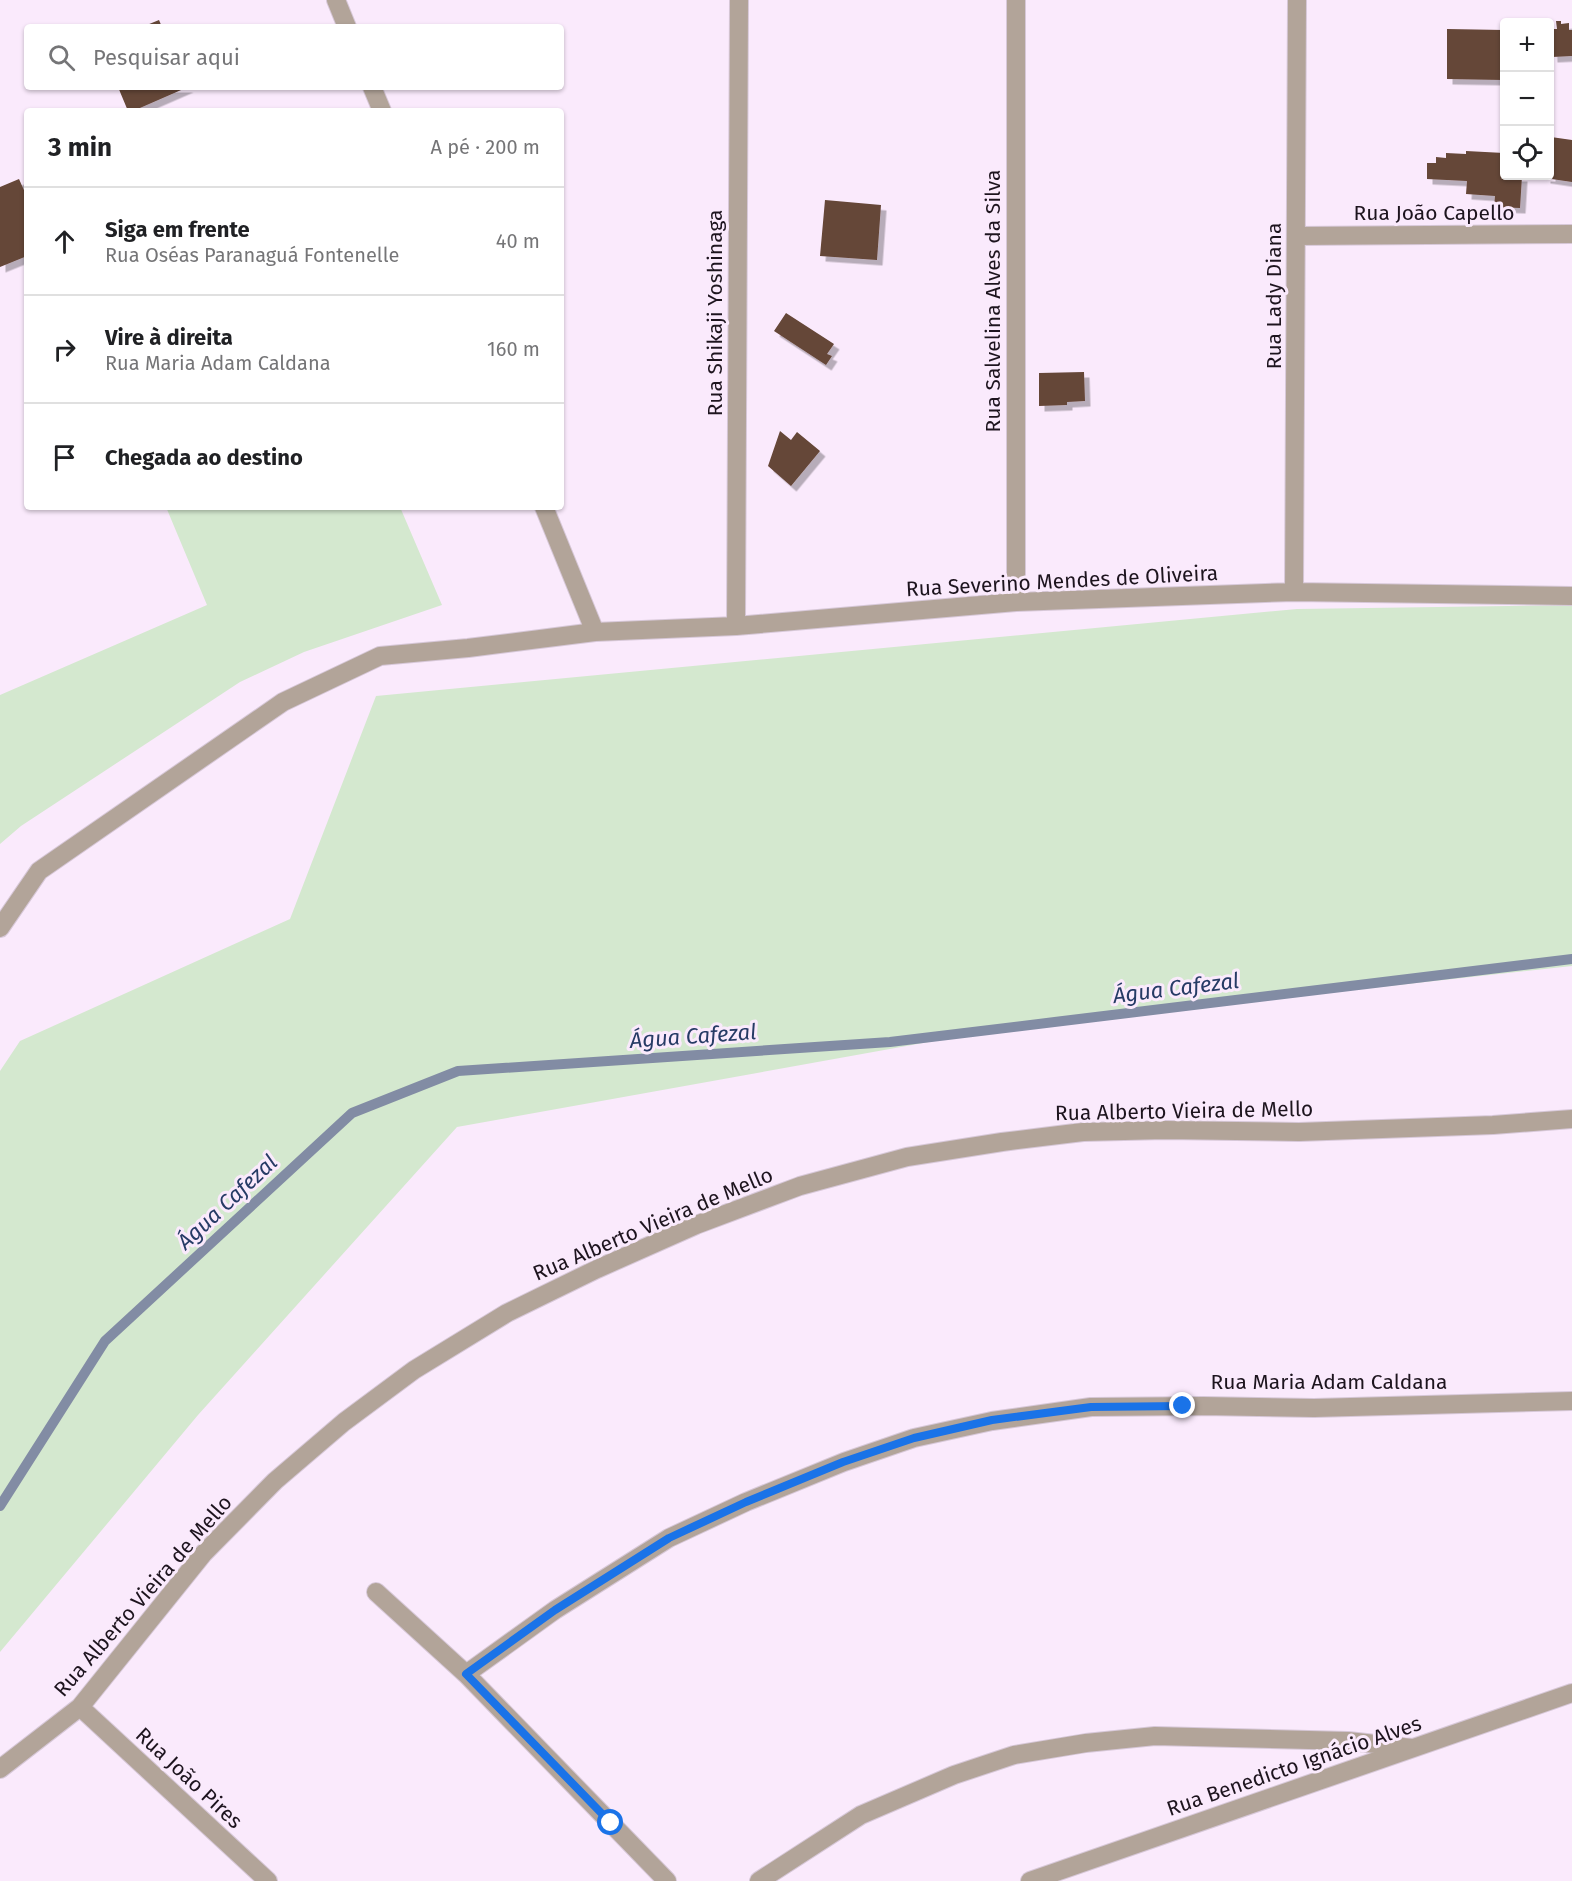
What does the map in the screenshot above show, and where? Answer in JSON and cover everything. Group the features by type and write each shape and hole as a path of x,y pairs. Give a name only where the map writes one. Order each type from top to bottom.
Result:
{"street":[{"path":"336,0 346,24"},
{"name":"Rua Shikaji Yoshinaga","path":"736,626 739,0"},
{"name":"Rua Salvelina Alves da Silva","path":"1016,0 1016,602"},
{"name":"Rua Lady Diana","path":"1294,592 1297,0"},
{"path":"373,90 380,108"},
{"name":"Rua João Capello","path":"1297,236 1572,234"},
{"path":"545,510 595,632"},
{"name":"Rua Severino Mendes de Oliveira","path":"0,928 39,871 283,702 380,656 468,648 595,632 736,626 1016,602 1294,592 1572,596"},
{"name":"Rua Alberto Vieira de Mello","path":"0,1769 80,1707 203,1554 275,1480 344,1422 414,1370 507,1312 696,1225 800,1186 907,1157 1083,1132 1165,1130 1311,1132 1493,1125 1572,1119"},
{"name":"Rua Maria Adam Caldana","path":"466,1674 555,1610 669,1538 767,1493 843,1462 914,1438 992,1420 1091,1407 1314,1408 1572,1401"},
{"path":"376,1592 466,1674 667,1881"},
{"name":"Rua Benedicto Ignácio Alves","path":"1030,1881 1572,1693"},
{"name":"Rua João Pires","path":"80,1707 268,1881"},
{"path":"759,1881 861,1815 954,1775 1014,1755 1086,1743 1155,1736 1348,1741 1412,1748"}],"green space":[{"path":"167,510 401,510 442,605 304,652 240,682 21,826 0,844 0,695 207,605"},
{"path":"1572,605 1572,966 1012,1027 457,1127 198,1415 0,1652 0,1071 20,1041 290,919 376,696 1297,609"}],"building":[{"path":"159,20 161,24 149,24"},
{"path":"1556,21 1561,21 1561,24 1569,23 1569,30 1572,30 1572,56 1554,57 1554,29 1557,29"},
{"path":"1447,29 1500,30 1500,80 1447,79"},
{"path":"119,90 181,90 140,108 127,108"},
{"path":"1554,137 1572,140 1572,182 1554,179"},
{"path":"1466,151 1500,153 1500,180 1522,180 1520,208 1494,207 1495,196 1466,194 1467,181 1427,179 1427,163 1436,163 1436,157 1446,158 1446,153 1466,154"},
{"path":"19,179 24,190 24,257 0,267 0,187"},
{"path":"825,200 881,205 877,260 820,256"},
{"path":"786,313 834,344 827,354 832,356 826,365 774,331"},
{"path":"1084,372 1085,401 1067,402 1067,405 1039,406 1039,373"},
{"path":"780,431 791,440 797,432 820,451 791,486 768,466"}],"waterway":[{"name":"Água Cafezal","path":"0,1506 105,1341 352,1113 458,1071 890,1042 1572,959"}],"route":[{"path":"611,1823 466,1674 605,1576 669,1538 746,1502 843,1462 914,1438 992,1420 1091,1407 1183,1406"}]}
